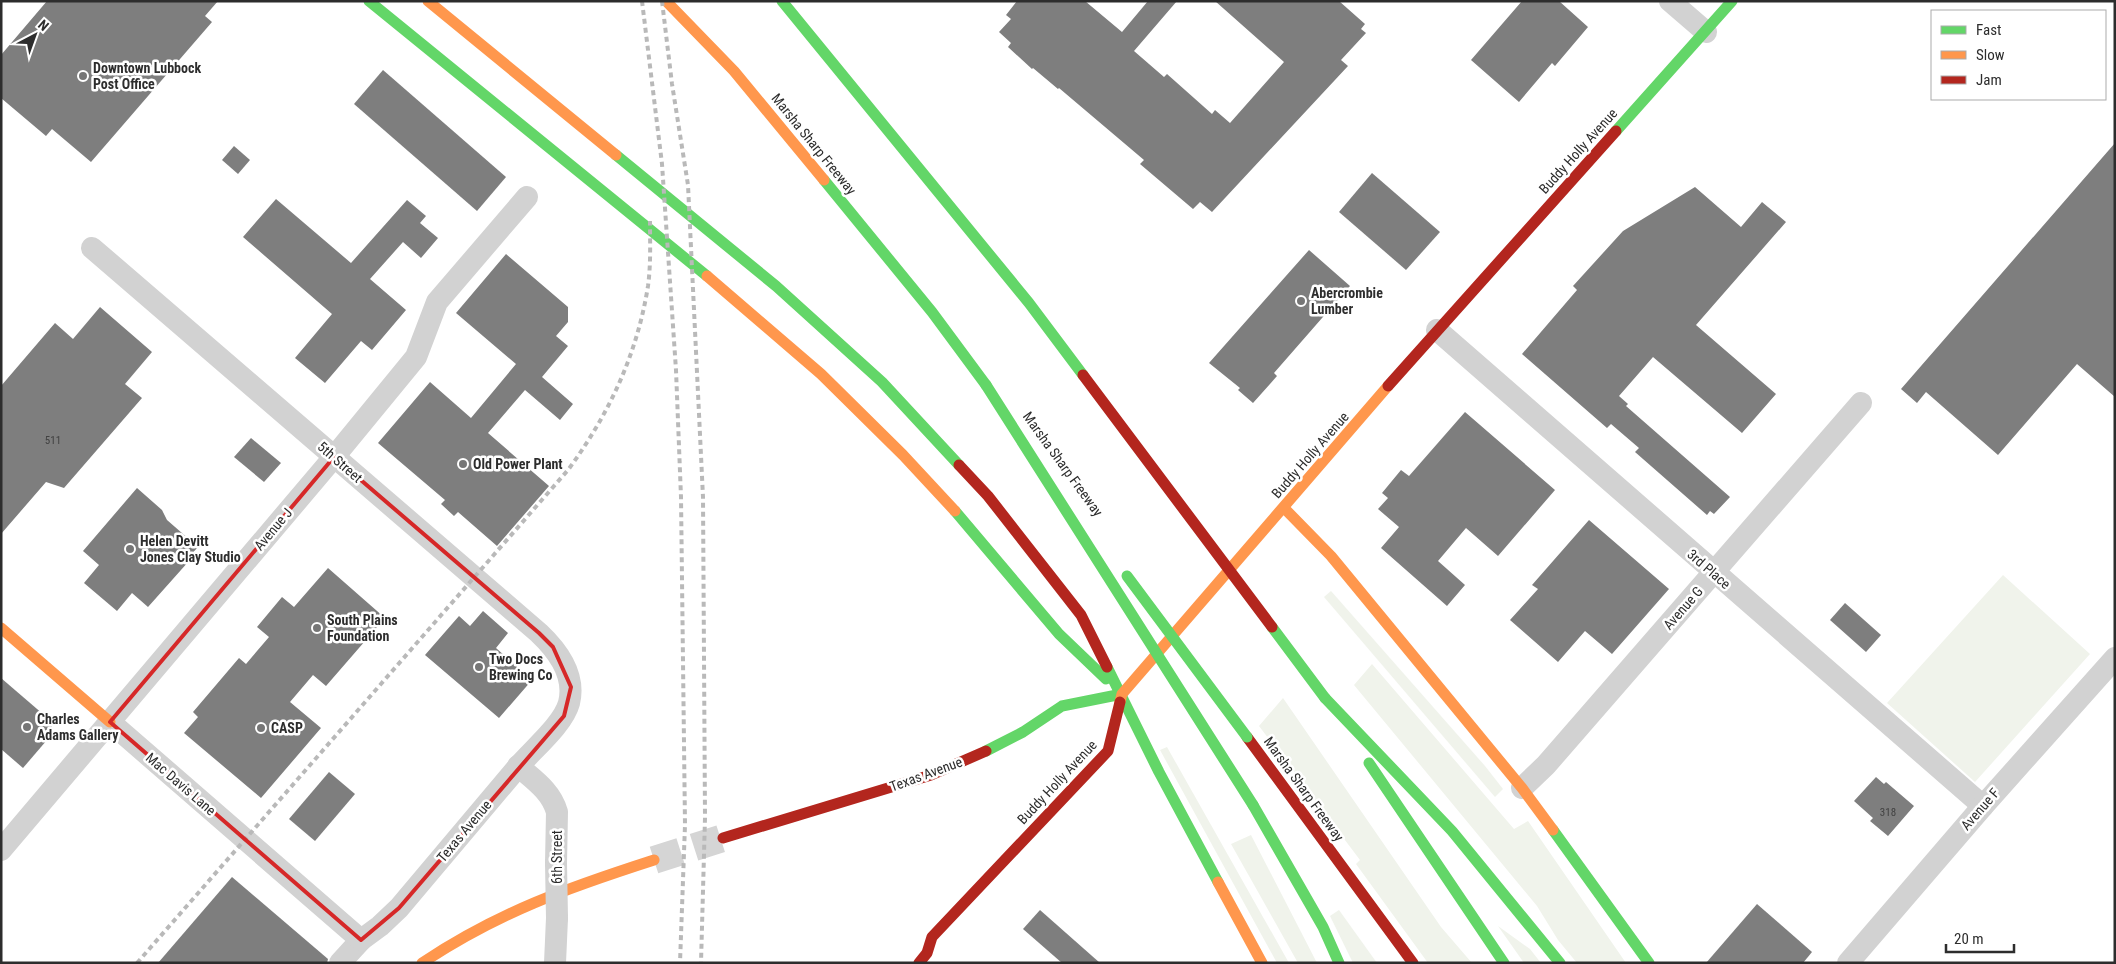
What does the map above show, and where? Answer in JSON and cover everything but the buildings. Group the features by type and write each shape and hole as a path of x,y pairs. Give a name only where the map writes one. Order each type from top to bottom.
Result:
{"main road":[{"path":"369,1 718,285 821,374 930,482 1059,634 1122,694"},
{"path":"428,1 776,286 882,382 988,496 1054,578 1081,615 1122,694 1159,772 1262,963"},
{"name":"Marsha Sharp Freeway","path":"666,1 734,71 932,312 1081,513"},
{"path":"782,1 1029,303 1325,698 1504,963"},
{"name":"Buddy Holly Avenue","path":"916,944 932,937 1108,751 1122,694 1436,330 1732,1"},
{"path":"986,385 1253,804 1322,927 1339,963"},
{"path":"1284,508 1331,556 1522,788 1649,963"},
{"name":"Marsha Sharp Freeway","path":"1122,569 1414,963"},
{"name":"Mac Davis Lane","path":"1,628 110,722"},
{"name":"Texas Avenue","path":"723,838 931,775 1023,732 1062,706 1122,694"},
{"path":"1325,698 1452,832 1560,963"},
{"path":"422,963 470,932 544,897 654,860"},
{"name":"Buddy Holly Avenue","path":"919,963 927,953 932,937"}],"street":[{"path":"1670,1 1706,32"},
{"name":"Avenue J","path":"1,850 334,457 416,356 437,302 527,197"},
{"name":"5th Street","path":"92,248 539,633 553,647 561,659 571,687"},
{"name":"3rd Place","path":"1436,330 1983,806"},
{"name":"Avenue G","path":"1522,788 1546,765 1861,403"},
{"name":"Avenue F","path":"1848,963 1983,806 2115,658"},
{"name":"Texas Avenue","path":"340,963 361,940 380,926 399,908 518,766 564,716 569,703 571,687"},
{"name":"Mac Davis Lane","path":"110,722 361,940"},
{"name":"6th Street","path":"518,766 550,795 557,812 555,963"}],"highlighted area":[{"path":"334,457 539,633 553,647 571,687 564,716 399,908 361,940 110,722"}],"shaded area":[{"path":"2003,575 2090,654 1975,782 1887,703"},
{"path":"1331,591 1485,766 1503,789 1495,797 1324,597"},
{"path":"1372,664 1514,829 1528,821 1626,963 1577,963 1558,940 1537,906 1354,685"},
{"path":"1283,698 1441,927 1472,963 1428,963 1356,864 1360,860 1259,726"},
{"path":"1167,747 1289,963 1277,963 1160,750"},
{"path":"1251,835 1317,963 1298,963 1231,844"},
{"path":"1339,910 1377,963 1353,963 1330,916"},
{"path":"1498,926 1530,949 1541,963 1524,963"}],"tunnel":[{"path":"654,860 723,838"}],"railway":[{"path":"642,1 662,164 676,370 681,497 685,825 680,963"},
{"path":"662,1 672,84 688,185 703,497 705,818 701,963"},
{"path":"137,963 568,470 583,449 619,383 637,336 648,286 650,221"}],"traffic: fast":[{"path":"369,1 707,276"},
{"path":"782,1 1029,303 1083,375"},
{"path":"1616,131 1732,1"},
{"path":"616,155 776,286 882,382 959,465"},
{"path":"824,180 932,312 986,385"},
{"path":"986,385 1253,805"},
{"path":"955,511 1059,634 1106,679"},
{"path":"1127,576 1247,737"},
{"path":"1272,627 1325,698"},
{"path":"1107,667 1159,772 1218,882"},
{"path":"986,751 1023,732 1062,706 1122,694"},
{"path":"1325,698 1452,831 1560,963"},
{"path":"1369,763 1504,963"},
{"path":"1253,805 1323,927 1339,963"},
{"path":"1553,830 1649,963"}],"traffic: slow":[{"path":"428,1 616,155"},
{"path":"666,1 734,71 824,180"},
{"path":"707,276 821,374 903,455 955,511"},
{"path":"1120,702 1122,694 1388,386"},
{"path":"1284,508 1331,556 1522,788 1553,830"},
{"path":"1,628 110,722"},
{"path":"422,963 478,929 506,915 563,891 654,860"},
{"path":"1218,882 1262,963"}],"traffic: jam":[{"path":"1388,386 1616,131"},
{"path":"1083,375 1272,627"},
{"path":"959,465 988,496 1081,615 1107,667"},
{"path":"919,963 927,953 932,937 1108,751 1120,702"},
{"path":"1247,737 1413,963"},
{"path":"723,838 931,775 986,751"}],"place":[{"name":"Downtown Lubbock Post Office","path":"83,76"},
{"name":"Abercrombie Lumber","path":"1301,301"},
{"name":"Old Power Plant","path":"463,464"},
{"name":"Helen Devitt Jones Clay Studio","path":"130,549"},
{"name":"South Plains Foundation","path":"317,628"},
{"name":"Two Docs Brewing Co","path":"479,667"},
{"name":"Charles Adams Gallery","path":"27,727"},
{"name":"CASP","path":"261,728"}]}
